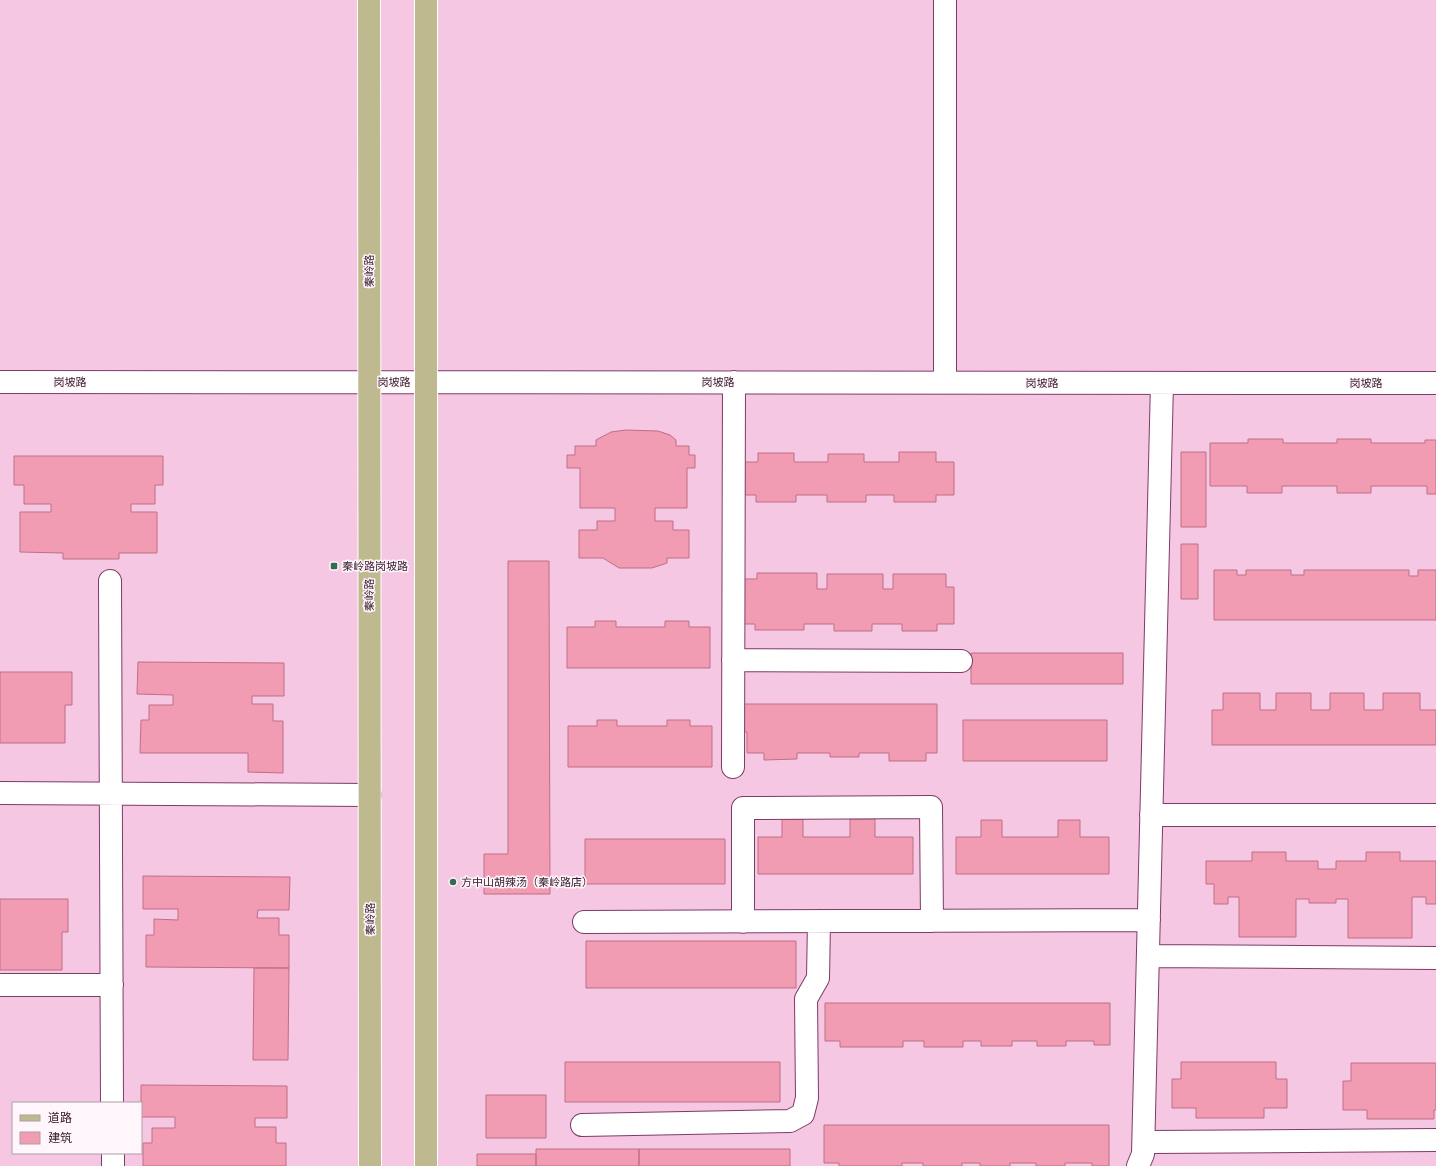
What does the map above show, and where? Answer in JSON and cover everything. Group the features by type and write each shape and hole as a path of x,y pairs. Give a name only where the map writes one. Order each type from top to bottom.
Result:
{"main road":[{"name":"秦岭路","path":"369,0 370,1166"},
{"path":"426,0 426,1166"}],"street":[{"path":"945,0 945,382"},
{"name":"岗坡路","path":"0,382 1436,383"},
{"path":"733,767 734,382"},
{"path":"1138,1166 1143,1154 1162,383"},
{"path":"110,581 112,1102"},
{"path":"733,660 961,661"},
{"path":"0,793 370,795"},
{"path":"743,922 743,808 931,808 932,921"},
{"path":"1151,815 1436,815"},
{"path":"584,922 1149,920"},
{"path":"582,1125 790,1121 803,1114 807,1098 806,999 818,978 819,921"},
{"path":"1148,956 1436,958"},
{"path":"0,986 112,985"},
{"path":"1150,1142 1436,1140"},
{"path":"113,1154 113,1166"}],"building":[{"path":"626,430 658,431 670,435 676,440 676,446 689,446 689,455 695,455 695,468 687,468 687,508 655,508 655,521 673,521 673,530 689,530 689,558 667,558 667,563 652,568 619,568 603,558 579,558 579,530 597,530 597,521 615,521 615,508 580,508 580,468 567,468 567,455 575,455 575,446 596,446 596,440 611,432"},
{"path":"1248,439 1283,439 1283,443 1337,443 1337,439 1371,439 1371,443 1425,443 1425,440 1436,440 1436,494 1427,494 1427,486 1371,486 1371,493 1337,493 1337,486 1282,486 1282,493 1247,493 1247,486 1210,486 1210,443 1248,443"},
{"path":"899,452 936,452 936,462 954,462 954,495 936,495 936,502 894,502 894,495 866,495 866,502 827,502 827,495 796,495 796,502 756,502 756,495 742,495 742,462 758,462 758,453 794,453 794,462 828,462 828,454 864,454 864,462 899,462"},
{"path":"1181,452 1206,452 1206,527 1181,527"},
{"path":"14,456 163,456 163,485 155,485 155,504 131,504 131,512 157,512 157,553 119,553 119,559 63,559 63,553 20,552 20,512 51,512 51,504 24,504 24,485 14,485"},
{"path":"1181,544 1198,544 1198,599 1181,599"},
{"path":"508,561 549,561 550,894 484,894 484,854 508,854"},
{"path":"1214,570 1237,570 1237,575 1246,575 1246,570 1291,570 1291,575 1304,575 1304,570 1409,570 1409,576 1418,576 1418,570 1436,570 1436,620 1214,620"},
{"path":"757,573 817,573 817,589 827,589 827,574 883,574 883,589 893,589 893,574 946,574 946,587 954,587 954,624 937,624 937,631 902,631 902,624 872,624 872,631 834,631 834,624 804,624 804,630 755,630 755,624 741,624 741,579 757,579"},
{"path":"595,621 616,621 616,627 665,627 665,621 689,621 689,627 710,627 710,668 567,668 567,627 595,627"},
{"path":"971,653 1123,653 1123,684 971,684"},
{"path":"138,662 284,663 284,696 252,696 252,704 273,704 273,721 283,721 283,773 248,772 248,753 140,753 141,720 149,720 149,705 173,705 173,695 137,694"},
{"path":"0,672 72,672 72,705 65,705 65,743 0,743"},
{"path":"1223,693 1260,693 1260,710 1276,710 1276,693 1311,693 1311,710 1330,710 1330,693 1364,693 1364,710 1383,710 1383,693 1420,693 1420,710 1436,710 1436,745 1212,745 1212,710 1223,710"},
{"path":"738,704 937,704 937,753 926,753 926,761 889,761 889,753 859,753 859,757 830,757 830,753 797,753 797,759 764,760 764,753 747,753 747,732 738,732"},
{"path":"597,720 617,720 617,726 667,726 667,720 690,720 690,726 712,726 712,767 568,767 568,726 597,726"},
{"path":"963,720 1107,720 1107,761 963,761"},
{"path":"782,819 803,819 803,837 850,837 850,819 875,819 875,837 913,837 913,874 758,874 758,837 782,837"},
{"path":"981,820 1002,820 1002,837 1058,837 1058,820 1080,820 1080,837 1109,837 1109,874 956,874 956,837 981,837"},
{"path":"585,839 725,839 725,884 585,884"},
{"path":"1252,852 1286,852 1286,861 1318,861 1318,869 1336,869 1336,861 1366,861 1366,852 1400,852 1400,861 1436,861 1436,904 1426,904 1426,897 1412,897 1412,938 1348,938 1348,899 1336,899 1336,903 1309,903 1309,899 1296,899 1296,937 1239,937 1239,897 1228,897 1228,904 1214,904 1214,884 1206,884 1206,861 1252,861"},
{"path":"143,876 290,877 289,910 258,910 257,918 279,918 279,935 289,935 289,968 146,967 146,935 154,935 154,919 178,920 178,909 143,909"},
{"path":"0,899 68,899 68,932 62,932 62,970 0,970"},
{"path":"586,941 796,941 796,988 586,988"},
{"path":"254,968 289,968 288,1060 253,1060"},
{"path":"825,1003 1110,1003 1110,1045 1094,1045 1094,1041 1066,1041 1066,1046 1037,1046 1037,1041 1012,1041 1012,1046 981,1046 981,1041 963,1041 963,1047 924,1047 924,1041 903,1041 903,1047 840,1047 840,1041 825,1041"},
{"path":"565,1062 780,1062 780,1102 565,1102"},
{"path":"1181,1062 1276,1062 1276,1079 1287,1079 1287,1108 1264,1108 1264,1118 1196,1118 1196,1108 1172,1108 1172,1079 1181,1079"},
{"path":"1351,1063 1436,1063 1436,1110 1434,1110 1434,1119 1367,1119 1367,1110 1343,1110 1343,1081 1351,1081"},
{"path":"141,1085 287,1086 287,1118 255,1118 255,1127 276,1127 276,1143 286,1143 286,1166 143,1166 143,1143 152,1143 152,1128 175,1128 175,1117 142,1117"},
{"path":"486,1095 546,1095 546,1138 486,1138"},
{"path":"824,1125 1109,1125 1109,1166 1092,1166 1092,1163 1065,1163 1065,1166 1036,1166 1036,1163 1010,1163 1010,1166 980,1166 980,1163 962,1163 962,1166 923,1166 923,1163 902,1163 902,1166 839,1166 839,1163 824,1163"},
{"path":"536,1149 639,1149 639,1166 536,1166"},
{"path":"639,1149 790,1149 790,1166 639,1166"},
{"path":"477,1154 536,1154 536,1166 477,1166"}],"place":[{"name":"秦岭路岗坡路","path":"334,566"},
{"name":"方中山胡辣汤（秦岭路店）","path":"453,882"}]}
